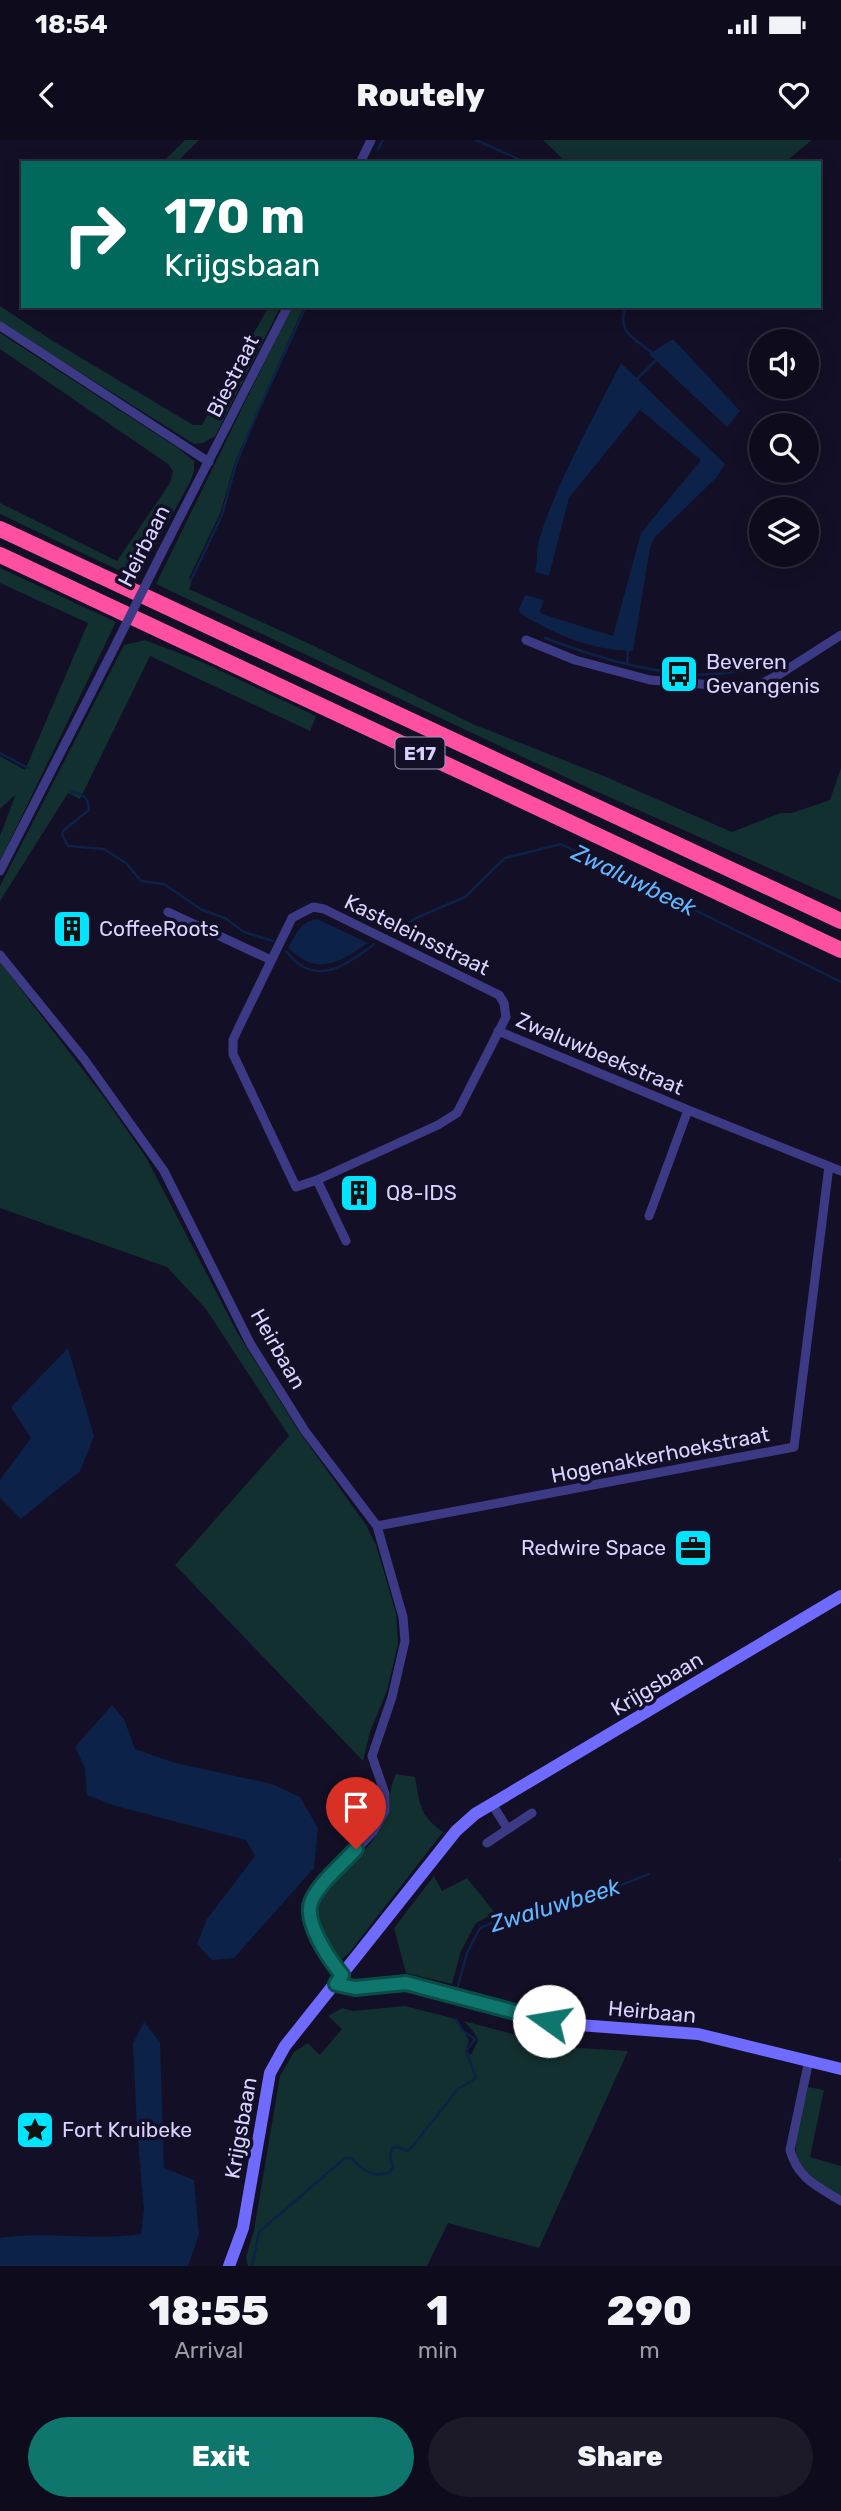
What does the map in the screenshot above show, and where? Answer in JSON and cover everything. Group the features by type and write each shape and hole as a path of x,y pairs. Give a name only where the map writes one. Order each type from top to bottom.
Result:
{"highway":[{"name":"E17","path":"0,528 841,922"},
{"name":"E17","path":"0,555 841,950"}],"main road":[{"name":"Krijgsbaan","path":"229,2266 243,2228 270,2073 285,2046 456,1831 475,1814 841,1596"},
{"name":"Heirbaan","path":"339,1980 355,1988 406,1983 566,2024 698,2034 841,2068"}],"street":[{"path":"361,161 371,140"},
{"name":"Biestraat","path":"209,462 287,308"},
{"path":"0,326 209,462"},
{"name":"Heirbaan","path":"0,871 209,462"},
{"path":"526,640 575,660 650,680 713,685 747,691 780,674 841,635"},
{"name":"Kasteleinsstraat","path":"313,907 324,909 499,995 504,1003 506,1017 498,1031 457,1113 438,1125 296,1187 233,1054 233,1040 292,918 313,907"},
{"path":"168,912 271,960"},
{"name":"Heirbaan","path":"0,955 84,1059 164,1171 250,1343 305,1431 377,1526 403,1617 405,1641 392,1697 372,1756 385,1794 385,1811 373,1832 321,1887 311,1902 310,1917 339,1980"},
{"name":"Zwaluwbeekstraat","path":"498,1031 841,1171"},
{"name":"Zwaluwbeekstraat","path":"649,1216 688,1110"},
{"name":"Hogenakkerhoekstraat","path":"377,1526 794,1447 829,1166"},
{"path":"317,1180 346,1241"},
{"path":"492,1804 507,1828"},
{"path":"487,1843 532,1813"},
{"path":"809,2060 790,2150 794,2164 802,2176 841,2201"}],"green space":[{"path":"185,140 199,140 178,161 164,161"},
{"path":"543,140 812,140 786,161 565,161"},
{"path":"0,306 193,425 202,425 268,308 280,308 215,436 203,443 194,444 0,322"},
{"path":"291,308 303,308 235,462 220,514 189,578 192,581 189,589 312,645 475,725 599,774 732,832 781,813 792,813 830,800 841,768 841,900 591,789 156,584"},
{"path":"0,333 194,461 190,482 137,579 0,514 0,503 117,561 170,483 173,471 168,464 0,349"},
{"path":"0,568 116,622 0,861 0,836 16,794 0,809 0,756 25,770 88,623 0,583"},
{"path":"145,640 202,662 316,716 310,731 150,656 80,799 68,793 0,901 0,886 124,645"},
{"path":"0,962 106,1100 147,1159 238,1334 298,1430 366,1525 376,1545 396,1613 398,1644 387,1691 370,1732 363,1761 175,1565 289,1436 206,1309 167,1267 0,1208"},
{"path":"396,1774 415,1777 425,1814 443,1832 349,1953 336,1961 322,1934 316,1903 368,1846 382,1826 388,1812"},
{"path":"434,1876 442,1891 467,1878 495,1913 476,1923 461,1951 452,1984 406,1973 394,1928"},
{"path":"405,2006 456,2019 469,2040 466,2050 471,2055 478,2040 464,2021 562,2047 628,2051 539,2248 448,2223 427,2266 248,2266 246,2257 254,2230 280,2076 294,2052 308,2043 320,2055 342,2029 328,2016 342,2008 353,2011"},
{"path":"808,2087 824,2090 810,2157 841,2166 841,2196 809,2174 797,2157 797,2132"}],"water":[{"path":"673,339 740,411 727,427 649,354"},
{"path":"621,363 725,464 717,477 655,537 650,548 633,651 603,648 574,640 532,621 520,613 519,609 525,595 544,600 540,612 542,614 613,636 641,533 701,460 640,410 569,498 549,576 535,572 539,540 556,495"},
{"path":"317,919 368,943 338,961 328,964 309,962 288,948 302,926"},
{"path":"68,1348 94,1436 80,1471 21,1519 0,1498 0,1480 31,1438 11,1407"},
{"path":"112,1705 124,1719 135,1749 176,1763 272,1784 300,1797 318,1828 314,1868 234,1958 212,1960 197,1944 207,1919 255,1856 246,1840 112,1805 87,1795 85,1768 75,1747"},
{"path":"144,2022 160,2042 164,2168 194,2180 199,2235 188,2266 0,2266 0,2238 141,2234 144,2210 133,2043"}],"waterway":[{"path":"378,149 383,140"},
{"path":"476,140 523,161"},
{"path":"191,580 222,515 236,464 256,416 305,308"},
{"path":"626,308 623,322 628,334 651,352"},
{"path":"637,379 656,360"},
{"path":"545,638 623,663 680,674 708,675 759,665"},
{"path":"627,664 628,651"},
{"name":"Zwaluwbeek","path":"0,753 28,768"},
{"name":"Zwaluwbeek","path":"71,792 84,797 89,810 64,830 62,834 68,846 104,849 126,863 141,881 164,884 202,910 225,918 244,932 273,941"},
{"name":"Zwaluwbeek","path":"395,931 416,918 465,897 505,858 561,844 841,982"},
{"name":"Zwaluwbeek","path":"286,951 307,969 319,971 341,966 374,944"},
{"name":"Zwaluwbeek","path":"458,1986 467,1953 480,1928 518,1912 581,1901 649,1874"},
{"name":"Zwaluwbeek","path":"252,2266 259,2232 345,2158 352,2158 369,2172 390,2172 393,2167 390,2156 392,2148 398,2147 407,2151 412,2147 458,2089 476,2078 466,2051 475,2039 463,2031 456,2019"}],"place":[{"name":"Beveren Gevangenis","path":"679,674"},
{"name":"CoffeeRoots","path":"72,929"},
{"name":"Q8-IDS","path":"359,1193"},
{"name":"Redwire Space","path":"693,1548"},
{"name":"Fort Kruibeke","path":"35,2130"}],"route":[{"path":"356,1849 311,1902 310,1917 320,1941 342,1975 336,1984 355,1988 406,1983 549,2021"}]}
